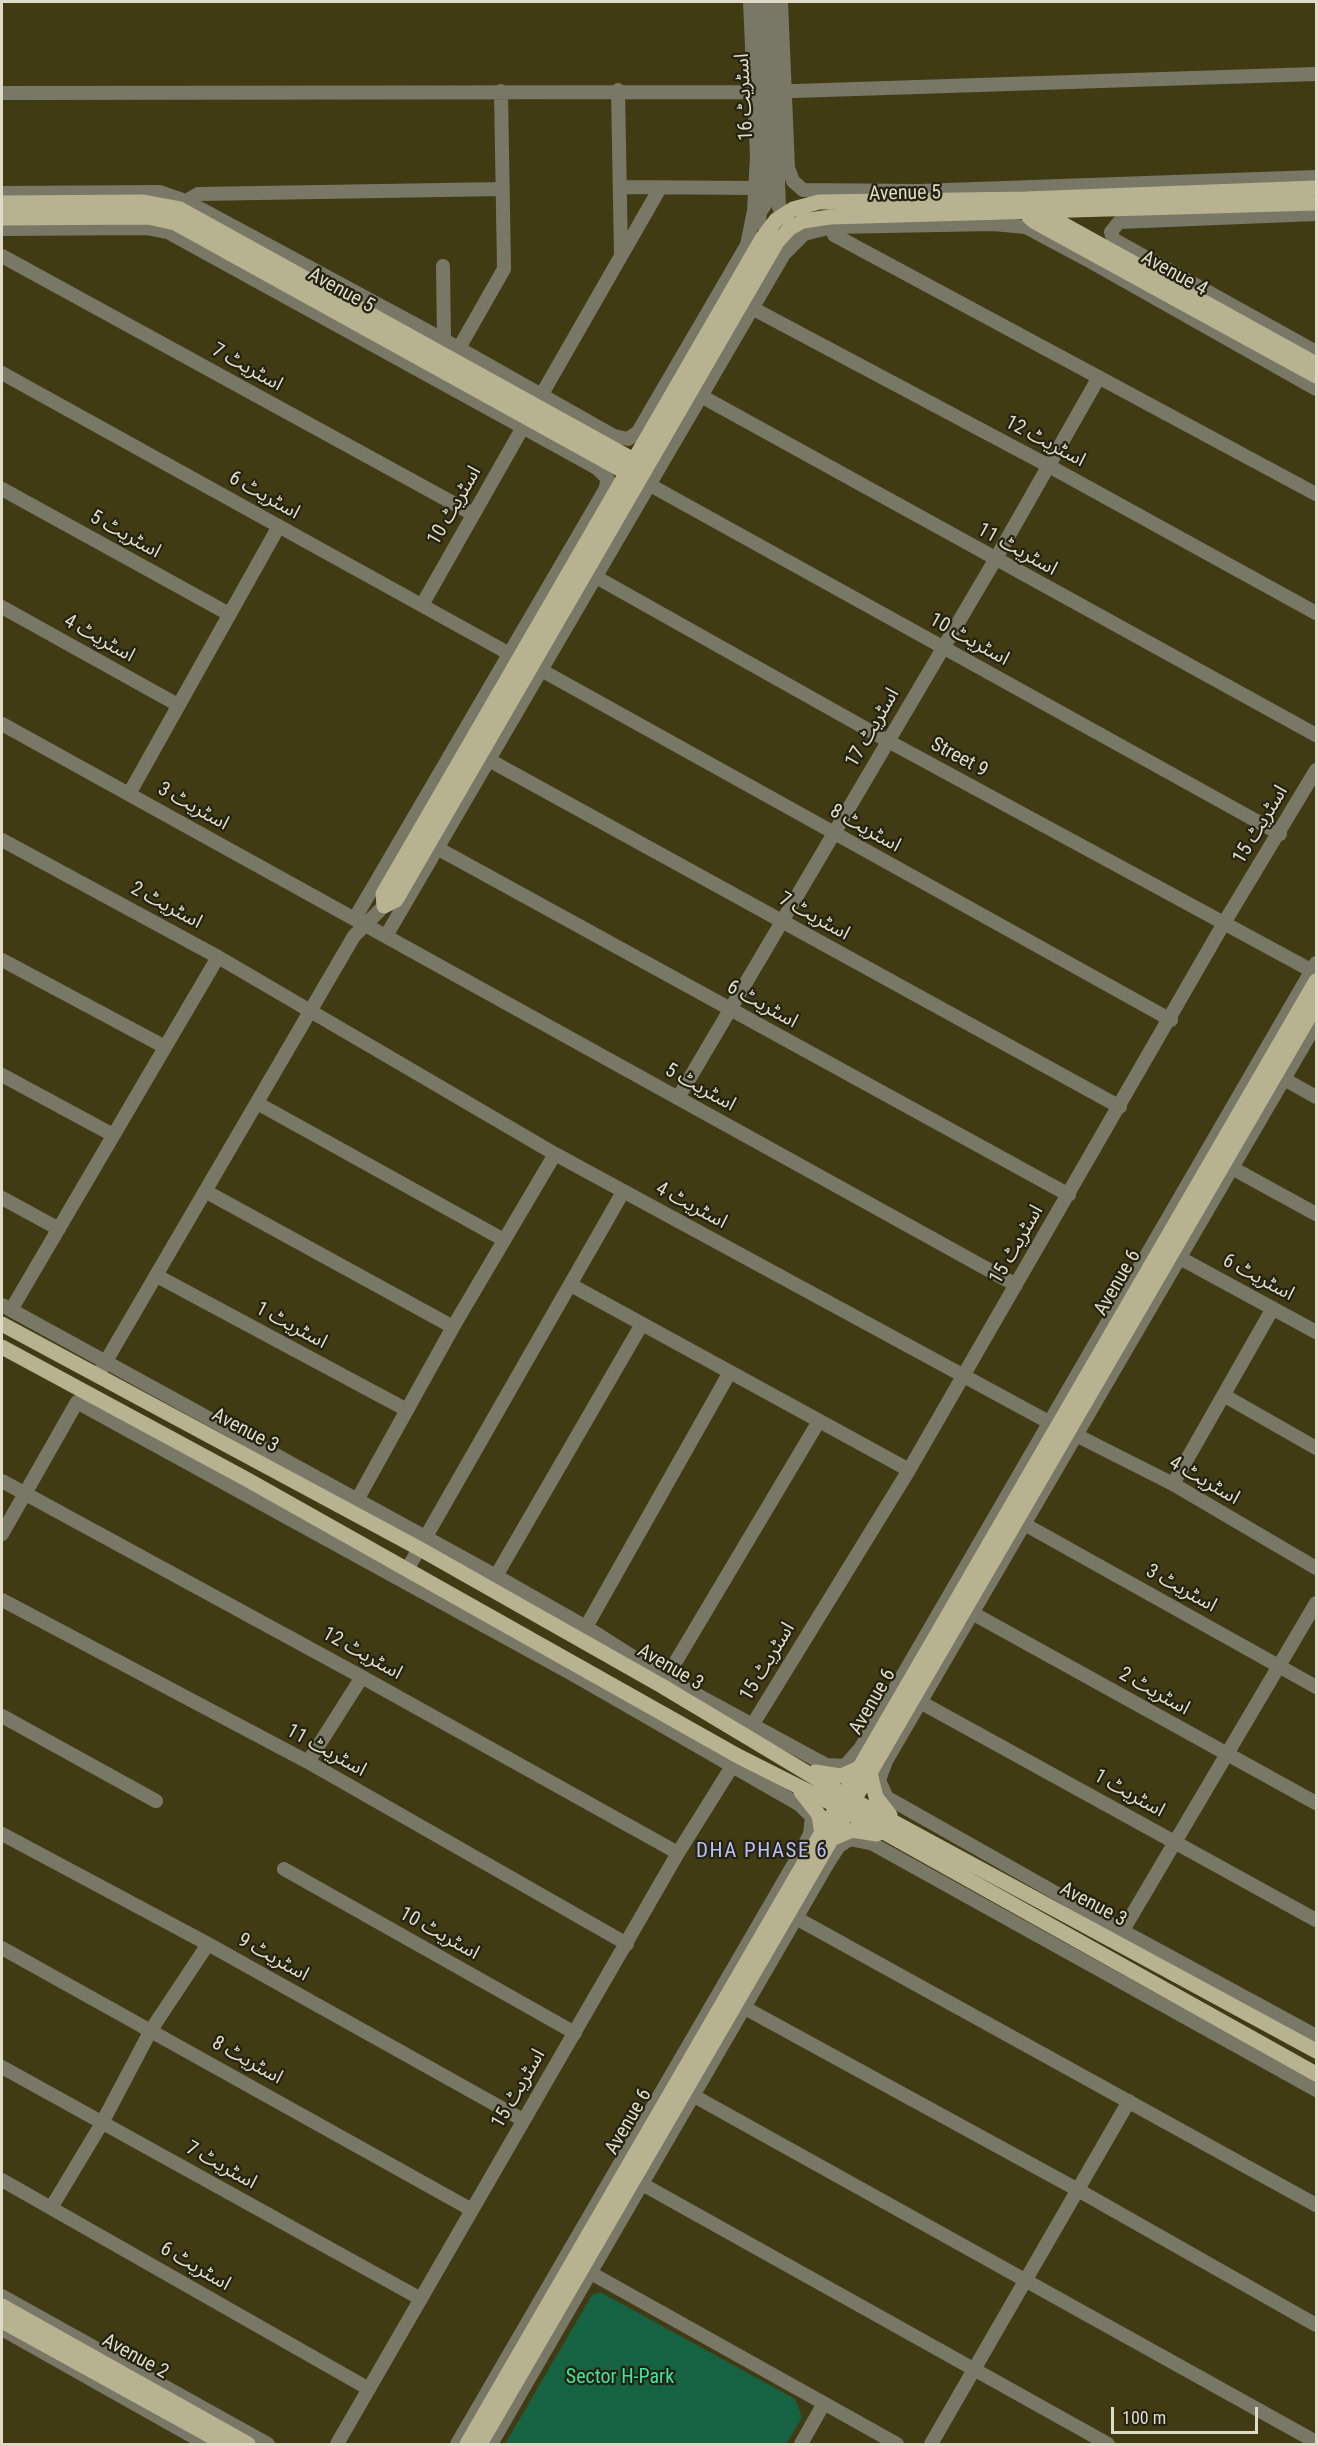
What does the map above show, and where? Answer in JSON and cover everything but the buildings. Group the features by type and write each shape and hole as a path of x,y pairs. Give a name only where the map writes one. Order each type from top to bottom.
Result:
{"main road":[{"name":"Avenue 5","path":"782,226 812,202 918,208 1027,206 1317,188"},
{"name":"Avenue 5","path":"2,203 142,202 180,209 639,473"},
{"name":"Avenue 5","path":"1047,205 1317,203"},
{"name":"Avenue 4","path":"1047,205 1054,219 1317,364"},
{"name":"Avenue 4","path":"1027,206 1035,222 1317,376"},
{"name":"Avenue 5","path":"782,226 830,217 918,208"},
{"name":"Avenue 5","path":"2,218 148,217 175,223 599,463 639,473"},
{"path":"782,226 639,473 610,493 502,674 382,894 384,906 396,900 591,574 639,473 757,249 782,226"},
{"name":"Avenue 6","path":"1064,1429 1315,972"},
{"name":"Avenue 6","path":"466,2445 846,1803 1064,1429 1317,1005"},
{"name":"Avenue 3","path":"2,1324 101,1369 423,1544 749,1730 806,1770 894,1839 1317,2074"},
{"name":"Avenue 3","path":"2,1347 408,1568 735,1762 846,1803"},
{"path":"806,1770 841,1776 864,1771 894,1839"},
{"path":"796,1786 817,1810 826,1836 852,1830 894,1839"},
{"name":"Avenue 3","path":"894,1839 1120,1936 1317,2051"},
{"name":"Avenue 6","path":"480,2445 814,1856"},
{"name":"Avenue 2","path":"2,2306 248,2445"},
{"name":"Avenue 2","path":"2,2320 225,2445"}],"street":[{"path":"750,2 790,176 798,187 812,192 1317,177"},
{"name":"اسٹریٹ 16","path":"759,2 782,226"},
{"name":"اسٹریٹ 16","path":"763,194 771,2"},
{"path":"769,91 781,2"},
{"path":"2,93 769,91 1317,74"},
{"path":"618,90 621,259"},
{"path":"459,348 504,269 501,91"},
{"path":"778,177 792,193 812,202"},
{"path":"620,188 763,194"},
{"path":"542,394 660,188"},
{"path":"186,201 198,194 503,189"},
{"path":"2,193 160,192 186,201 459,348 620,439 633,436 742,256 763,194"},
{"path":"763,194 782,226"},
{"path":"757,249 763,194"},
{"path":"1317,214 1119,222 1111,232 1113,239 1317,352"},
{"path":"639,473 701,396 790,246 804,234 832,227 993,224 1026,227 1317,389"},
{"path":"832,227 834,235 1317,494"},
{"path":"2,229 147,228 168,232 523,427 599,463 608,478 610,493 508,653 502,674 360,921 354,936 101,1369"},
{"name":"اسٹریٹ 7","path":"2,256 473,514"},
{"path":"443,266 444,340"},
{"name":"اسٹریٹ 12","path":"752,308 1049,466 1317,613"},
{"name":"اسٹریٹ 6","path":"2,373 508,653"},
{"name":"اسٹریٹ 17","path":"678,1098 995,560 1099,377"},
{"name":"اسٹریٹ 11","path":"701,396 995,560 1317,735"},
{"name":"اسٹریٹ 10","path":"422,604 523,427"},
{"name":"اسٹریٹ 10","path":"639,473 943,648 1280,834"},
{"name":"اسٹریٹ 5","path":"2,489 229,614"},
{"path":"129,794 279,526"},
{"path":"386,936 541,670 591,574"},
{"name":"Street 9","path":"591,574 888,741 1315,972"},
{"name":"اسٹریٹ 4","path":"2,607 178,705"},
{"name":"اسٹریٹ 8","path":"541,670 1171,1020"},
{"name":"اسٹریٹ 3","path":"2,724 360,921"},
{"name":"اسٹریٹ 7","path":"489,760 1120,1107"},
{"name":"اسٹریٹ 15","path":"749,1730 909,1470 1171,1020 1224,923 1317,770"},
{"name":"اسٹریٹ 2","path":"2,840 218,957 309,1011"},
{"name":"اسٹریٹ 6","path":"437,848 1069,1195"},
{"path":"360,921 384,906"},
{"name":"اسٹریٹ 5","path":"360,921 1016,1285"},
{"path":"218,957 58,1229 6,1308 101,1369 357,1500 423,1544 496,1576 586,1627 749,1730 832,1767 845,1766 873,1755 922,1702 1026,1525 1064,1429 1180,1258 1317,1024"},
{"path":"2,960 165,1047"},
{"name":"اسٹریٹ 4","path":"309,1011 623,1192 1064,1429 1173,1484 1317,1568"},
{"path":"2,1075 112,1135"},
{"path":"1284,1079 1317,1097"},
{"path":"256,1103 504,1240"},
{"path":"357,1500 453,1327 555,1154"},
{"path":"1234,1169 1317,1214"},
{"path":"205,1191 453,1327"},
{"path":"408,1568 623,1192"},
{"path":"2,1198 58,1229"},
{"name":"اسٹریٹ 6","path":"1180,1258 1317,1332"},
{"name":"اسٹریٹ 1","path":"157,1276 406,1410"},
{"path":"571,1285 909,1470"},
{"path":"1173,1484 1273,1308"},
{"path":"496,1576 642,1324"},
{"path":"586,1627 730,1372"},
{"path":"1225,1396 1317,1448"},
{"path":"2,1534 77,1402 735,1762 804,1807 813,1822 814,1856 796,1918 589,2272 491,2445"},
{"path":"666,1678 819,1421"},
{"name":"اسٹریٹ 12","path":"2,1481 362,1677 678,1853"},
{"name":"اسٹریٹ 3","path":"1026,1525 1317,1687"},
{"name":"اسٹریٹ 11","path":"2,1600 308,1762 627,1944"},
{"path":"1120,1936 1317,1603"},
{"name":"اسٹریٹ 2","path":"974,1614 1317,1803"},
{"path":"308,1762 362,1677"},
{"name":"اسٹریٹ 1","path":"922,1702 1317,1920"},
{"path":"2,1716 156,1801"},
{"path":"873,1755 879,1780 887,1798 1120,1936 1317,2036"},
{"name":"اسٹریٹ 15","path":"337,2445 678,1853 735,1762"},
{"name":"اسٹریٹ 9","path":"2,1834 208,1944 523,2120"},
{"path":"457,2445 814,1856 856,1838 894,1839 1317,2090"},
{"name":"اسٹریٹ 10","path":"284,1869 575,2033"},
{"path":"796,1918 1317,2205"},
{"path":"51,2208 102,2122 151,2030 208,1944"},
{"name":"اسٹریٹ 8","path":"2,1948 472,2210"},
{"path":"745,2008 1078,2190 1317,2325"},
{"name":"اسٹریٹ 7","path":"2,2067 421,2299"},
{"path":"694,2096 1027,2278 1317,2442"},
{"path":"931,2445 1129,2101"},
{"name":"اسٹریٹ 6","path":"2,2180 369,2389"},
{"path":"642,2184 1108,2445"},
{"path":"589,2272 897,2445"},
{"path":"2,2296 268,2445"},
{"path":"2,2329 206,2445"},
{"path":"801,2445 823,2405"}],"green space":[{"name":"Sector H-Park","path":"600,2292 795,2399 802,2417 786,2444 505,2444 592,2295"}],"district":[{"name":"DHA PHASE 6","path":"762,1852"}]}
